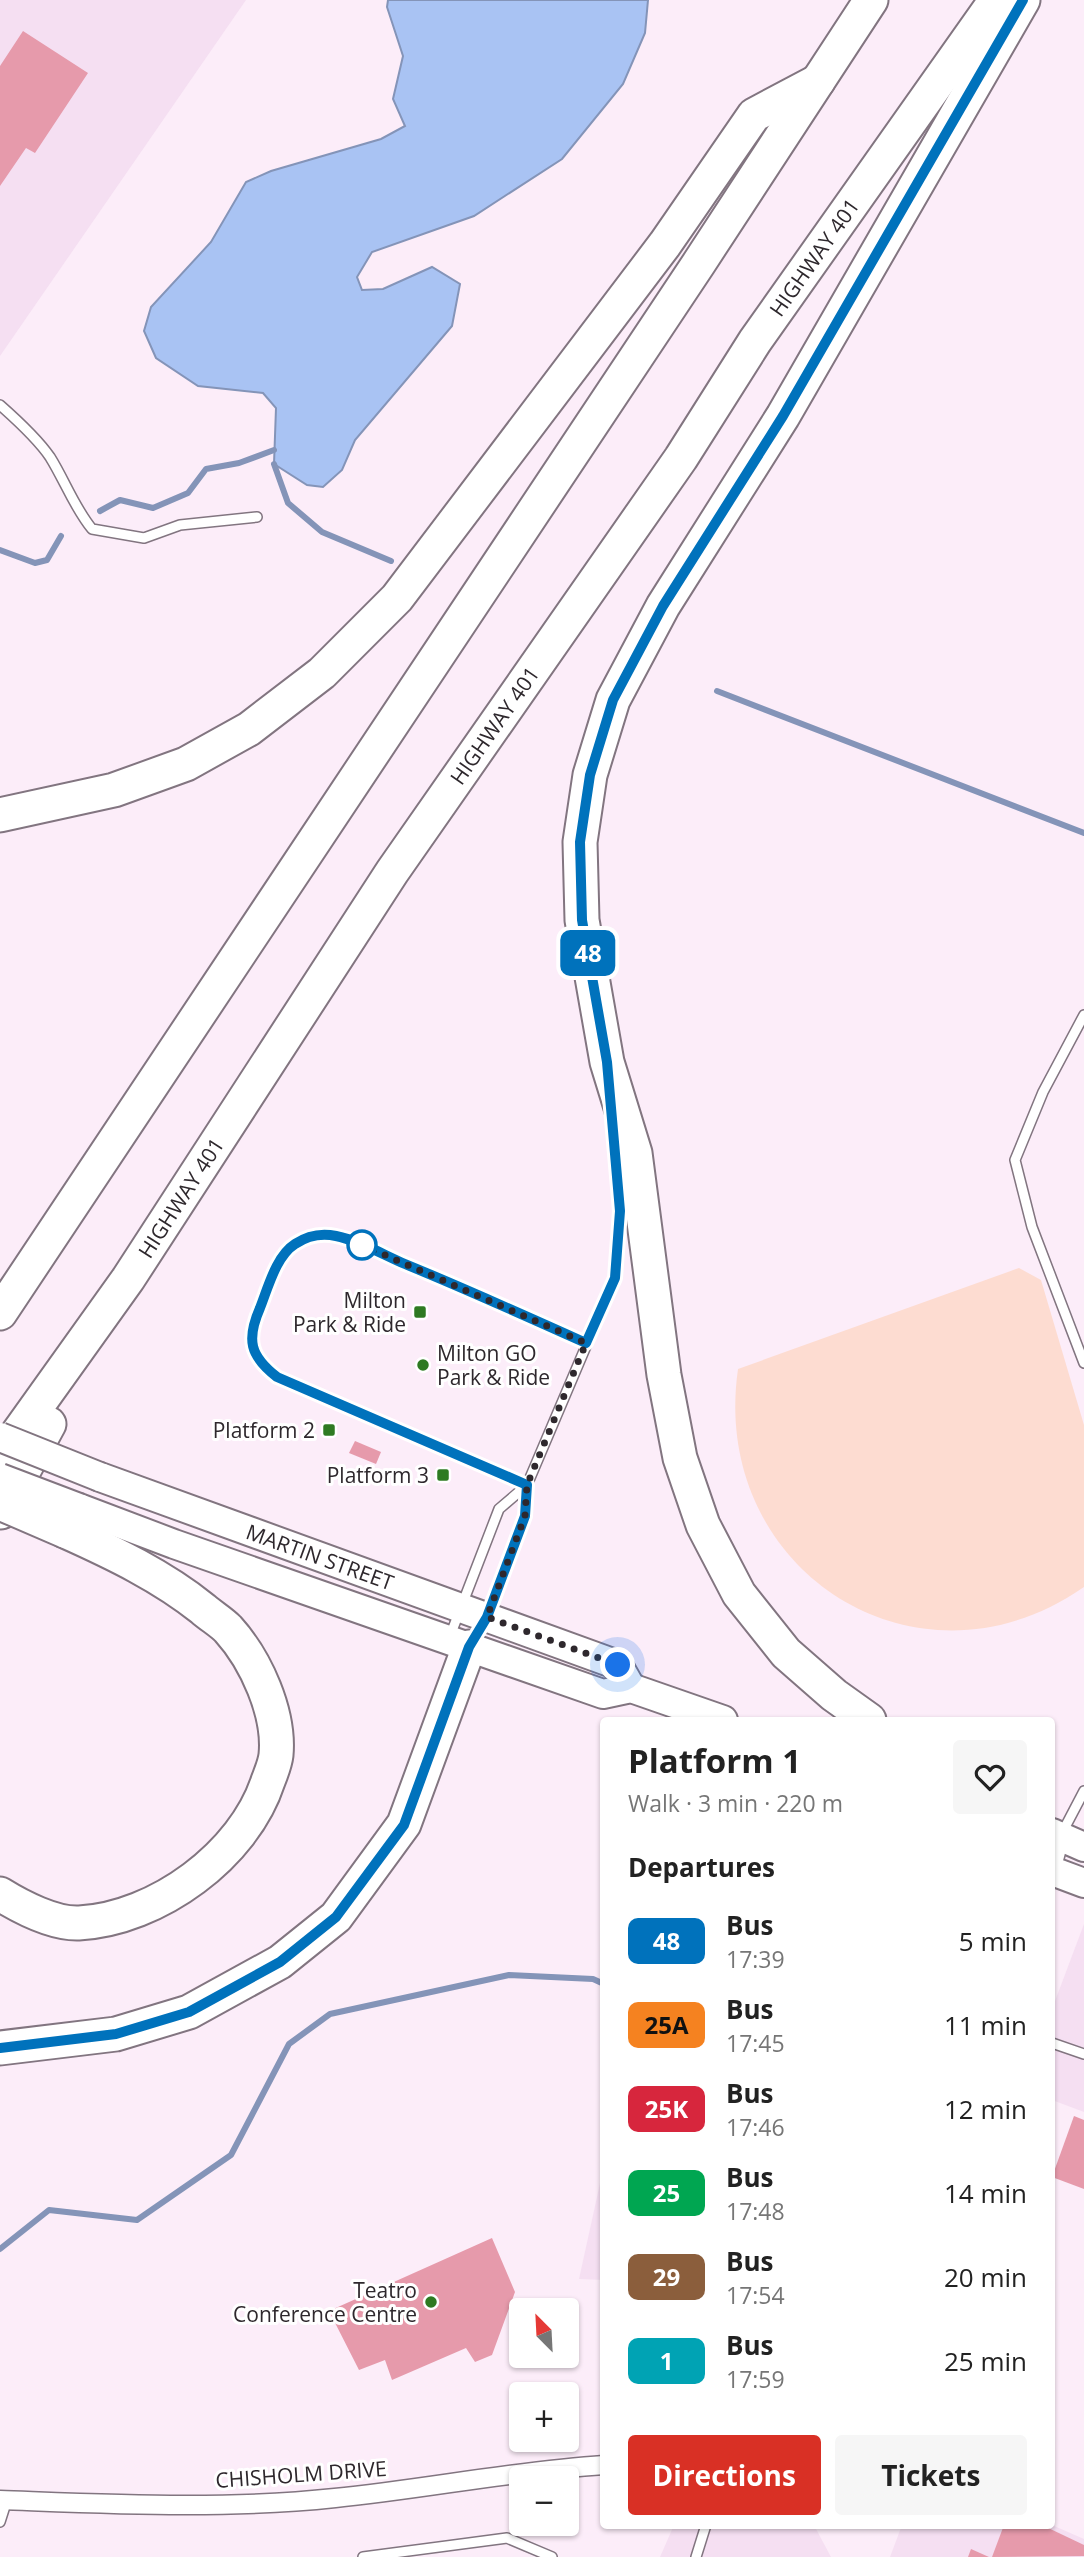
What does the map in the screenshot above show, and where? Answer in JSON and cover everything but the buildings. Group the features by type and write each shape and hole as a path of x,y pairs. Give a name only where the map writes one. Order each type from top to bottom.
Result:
{"highway":[{"path":"0,1313 821,80 871,0"},
{"name":"HIGHWAY 401","path":"0,1458 128,1279 392,872 681,458 755,341 996,0"},
{"path":"865,1717 834,1695 786,1653 739,1594 703,1525 680,1458 664,1375 635,1153 607,1062 582,920 580,842 590,775 613,700 663,606 783,416 1023,0"},
{"path":"0,815 114,790 186,764 249,729 323,673 397,598 665,244 754,115 821,80"},
{"path":"0,1514 128,1279"},
{"path":"0,1503 72,1520 187,1596 228,1629 257,1672 273,1713 276,1756 264,1794 244,1831 209,1868 164,1897 121,1916 77,1923 29,1912 0,1894"},
{"path":"0,2048 116,2034 189,2012 280,1962 336,1917 404,1825 459,1644"}],"main road":[{"name":"MARTIN STREET","path":"0,1437 100,1477 618,1665 631,1688"},
{"name":"MARTIN STREET","path":"0,1478 72,1520 174,1544 603,1694 631,1688 714,1717"},
{"path":"1055,1870 1084,1884"}],"street":[{"path":"1055,1862 1065,1839"},
{"name":"CHISHOLM DRIVE","path":"3,2500 150,2505 274,2503 600,2465"}],"lane":[{"path":"0,405 18,420 50,456 78,511 92,529 144,538 180,525 257,517"},
{"path":"1084,1015 1043,1092 1015,1160 1032,1227 1084,1363"},
{"path":"607,1062 612,1113"},
{"path":"459,1644 525,1516 527,1485 615,1278 620,1211 613,1125"},
{"path":"527,1485 277,1377 262,1366 254,1354 253,1326 282,1257 294,1244 315,1235 352,1241 586,1343"},
{"path":"459,1644 474,1612 499,1509 527,1485"},
{"path":"1065,1839 1084,1791"},
{"path":"1055,2044 1084,2054"},
{"path":"0,2522 3,2500"},
{"path":"696,2557 705,2529"},
{"path":"363,2557 507,2538 552,2557"}],"shaded area":[{"path":"0,0 246,0 0,356"},
{"path":"1019,1268 1041,1280 1084,1425 1084,1587 1020,1619 955,1630 893,1622 837,1597 790,1557 756,1504 738,1441 738,1369"},
{"path":"1084,1924 1084,2112 1055,2101 1055,2001"},
{"path":"600,2183 600,2280 579,2279"},
{"path":"1055,2526 1084,2539 1084,2557 890,2557 900,2529 1055,2529"},
{"path":"672,2529 816,2529 831,2557 660,2557"}],"water":[{"path":"388,0 648,0 645,33 623,84 562,159 474,216 372,252 357,277 362,290 383,289 432,267 460,284 452,326 355,440 342,470 323,487 307,485 274,464 276,408 263,393 198,386 156,358 144,331 151,307 211,242 246,182 271,171 381,139 405,126 393,99 403,56 387,7"}],"waterway":[{"path":"100,511 120,500 153,508 188,493 206,469 239,463 274,450"},
{"path":"274,464 288,503 322,532 391,561"},
{"path":"0,550 35,563 47,560 61,536"},
{"path":"717,691 1084,833"},
{"path":"0,2249 49,2210 137,2220 231,2155 289,2044 330,2014 509,1975 593,1979 600,1982"}],"bus line":[{"name":"48","path":"0,2048 116,2034 189,2012 280,1962 336,1917 404,1825 469,1647 487,1617 525,1516 527,1485 277,1377 262,1366 254,1354 253,1326 282,1257 294,1244 315,1235 352,1241 586,1343 615,1278 620,1211 607,1062 582,920 580,842 590,775 613,700 663,606 783,416 1023,0"}],"place":[{"name":"Milton Park & Ride","path":"420,1312"},
{"name":"Milton GO Park & Ride","path":"423,1365"},
{"name":"Platform 2","path":"329,1430"},
{"name":"Platform 3","path":"443,1475"},
{"name":"Teatro Conference Centre","path":"431,2302"}],"route":[{"path":"362,1245 586,1343 527,1485 525,1516 487,1617 618,1665"}]}
